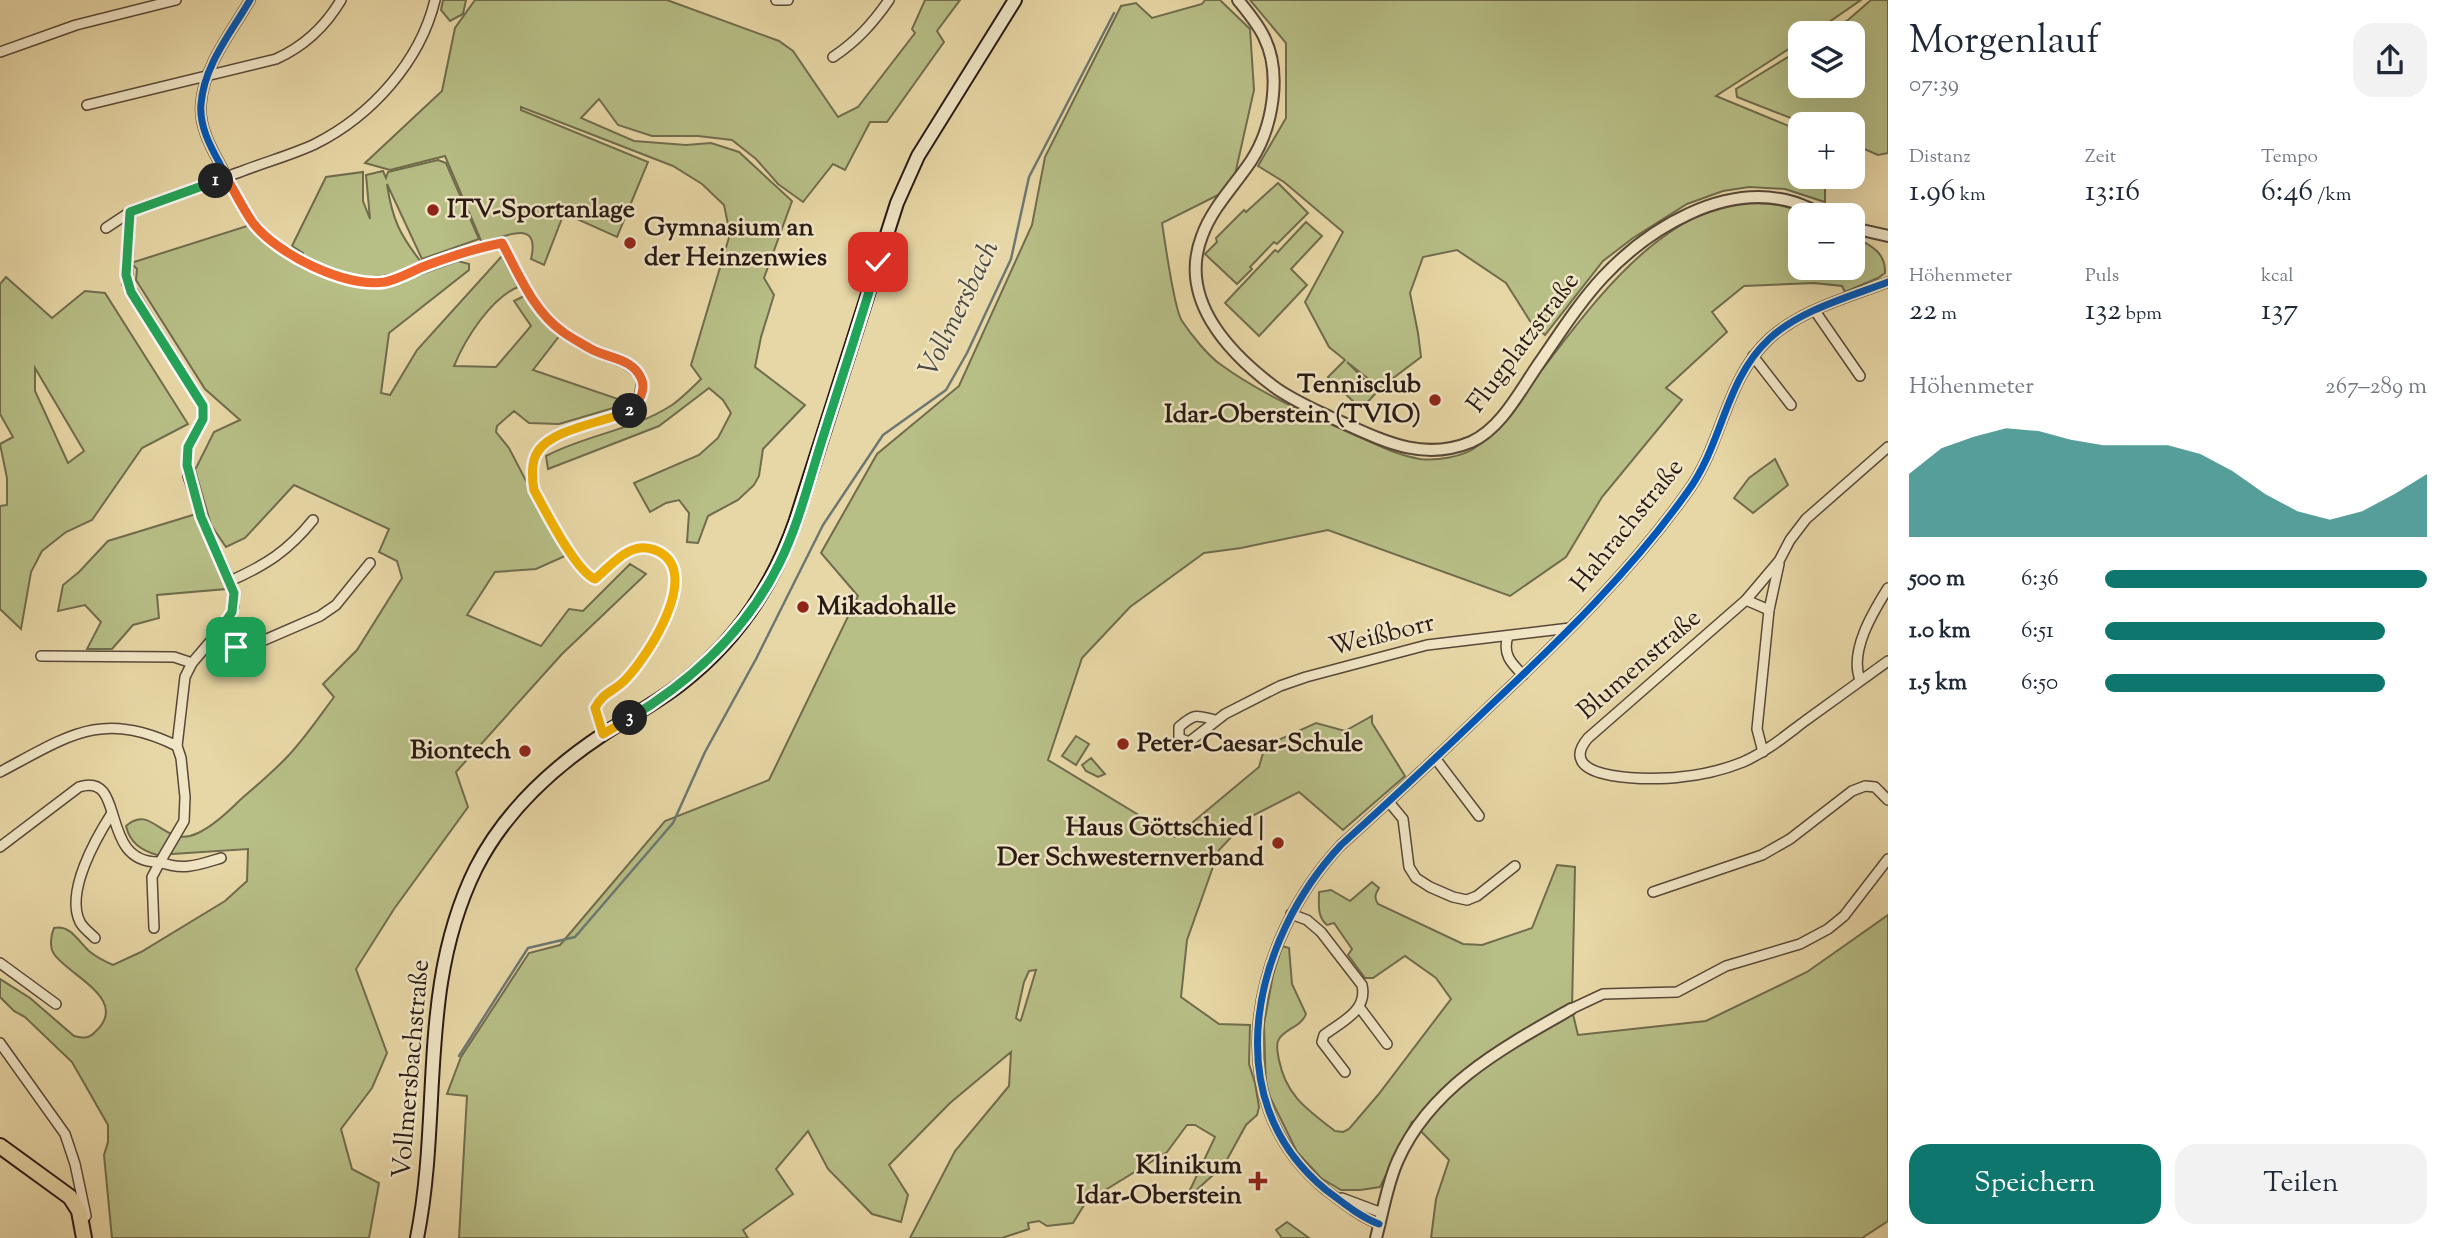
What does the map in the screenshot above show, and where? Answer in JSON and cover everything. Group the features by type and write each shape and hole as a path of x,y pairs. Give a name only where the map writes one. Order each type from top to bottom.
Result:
{"main road":[{"name":"Vollmersbachstraße","path":"417,1238 425,1184 440,984 446,947 477,867 496,836 528,794 563,763 603,734 660,700 709,660 736,632 766,587 796,520 897,204 918,156 1015,0"},
{"path":"0,1146 70,1197 79,1211 86,1238"}],"street":[{"path":"0,52 64,28 176,0"},
{"path":"250,0 206,76 201,118 208,140 226,177 253,223 264,234 316,268 340,278 372,283 384,282 425,266 502,243 528,293 561,331 595,351 622,360 636,370 642,379 639,401 631,411 555,436 536,453 532,477 534,490 587,576 595,579 627,552 638,548 650,548 663,555 671,563 675,573 675,591 654,641 626,679 601,696 595,708 603,734"},
{"path":"86,105 260,64 291,52 315,35 341,0"},
{"path":"106,228 130,212 315,144 335,133 372,105 386,90 414,49 435,0"},
{"path":"776,0 789,0"},
{"path":"833,57 853,43 873,23 889,0"},
{"name":"Flugplatzstraße","path":"1238,0 1264,36 1273,61 1273,92 1268,123 1254,156 1212,214 1201,237 1197,262 1197,290 1207,317 1233,351 1275,388 1380,439 1416,450 1439,451 1472,441 1495,426 1577,307 1604,276 1633,249 1699,209 1728,201 1766,198 1795,203"},
{"path":"130,212 127,283 203,406 203,419 188,447 188,476 208,533 230,581 234,606 227,621 192,663 183,683 177,746 185,797 184,821 152,877 154,928"},
{"path":"1865,231 1888,236"},
{"name":"Hahrachstraße","path":"1381,1219 1367,1219 1331,1194 1302,1167 1288,1149 1267,1110 1261,1083 1258,1044 1261,1007 1270,964 1291,914 1328,860 1549,650 1615,581 1688,492 1712,452 1735,384 1753,356 1778,331 1815,312 1888,282"},
{"path":"1815,312 1860,376"},
{"path":"1753,356 1791,405"},
{"name":"Blumenstraße","path":"1888,447 1806,519 1790,540 1779,561 1746,600 1594,732 1580,752 1585,765 1598,773 1661,778 1716,771 1763,752 1888,661"},
{"path":"230,581 271,561 296,541 313,520"},
{"path":"1763,752 1757,729 1769,610 1779,561"},
{"path":"217,634 231,645 246,648 320,616 336,605 370,563"},
{"path":"1860,680 1857,669 1859,654 1871,619 1888,587"},
{"path":"1746,600 1769,610"},
{"name":"Weißborr","path":"1215,720 1280,686 1345,666 1427,645 1570,628"},
{"path":"1536,633 1547,643 1549,650"},
{"path":"1508,636 1508,659 1523,675"},
{"path":"41,656 174,657 192,663"},
{"path":"0,772 87,730 129,728 143,731 177,746"},
{"path":"1435,758 1479,816"},
{"path":"0,847 85,785 97,786 105,793 123,841 132,855 140,860 160,862 175,868 196,866 221,858"},
{"path":"1653,892 1769,852 1860,786 1875,787 1888,800"},
{"path":"1388,802 1403,818 1407,859 1412,873 1430,887 1461,899 1472,899 1515,866"},
{"path":"95,938 81,925 77,914 76,892 103,827 112,813"},
{"path":"1376,1238 1397,1163 1411,1135 1431,1107 1472,1071 1511,1044 1602,994 1676,992 1726,966 1800,944 1828,929 1844,916 1888,859"},
{"path":"1291,914 1307,920 1321,932 1362,985 1364,995 1360,1008 1324,1035 1322,1042 1345,1072"},
{"path":"0,962 56,1004"},
{"path":"1360,1008 1387,1044"},
{"path":"0,1042 65,1134 75,1164 89,1233 86,1238"}],"green space":[{"path":"443,0 466,0 463,14 450,21 441,10"},
{"path":"475,0 667,0 779,41 793,51 838,117 858,107 915,33 912,29 925,0 960,0 937,31 944,42 887,122 870,122 845,170 833,164 803,202 778,184 756,159 732,140 698,136 652,136 618,125 599,99 581,118 634,141 686,145 711,143 739,152 792,201 764,278 774,295 755,367 805,405 763,449 759,476 754,485 738,500 708,516 698,543 687,542 689,513 679,500 666,503 650,512 634,483 699,455 718,438 731,413 723,400 709,388 659,426 548,469 546,456 657,414 676,402 701,379 691,365 730,234 724,205 702,184 673,166 521,107 521,110 648,162 617,237 564,213 544,265 531,259 533,246 531,238 526,234 510,234 482,243 445,156 390,170 365,163 442,91 455,28"},
{"path":"1205,0 1220,0 1250,29 1254,90 1232,188 1162,223 1173,290 1182,321 1215,360 1235,374 1297,409 1392,451 1420,459 1449,458 1471,450 1486,440 1519,402 1565,339 1622,273 1654,244 1689,220 1727,206 1767,203 1788,209 1788,280 1865,280 1865,243 1880,254 1885,273 1845,292 1842,286 1814,283 1744,286 1712,312 1727,332 1666,388 1682,400 1602,497 1566,557 1510,596 1328,530 1204,553 1130,607 1082,658 1048,760 1175,837 1259,767 1265,746 1316,723 1345,731 1372,716 1372,723 1405,776 1343,830 1299,792 1250,817 1219,850 1187,940 1181,997 1219,1024 1250,1025 1249,1064 1259,1107 1257,1115 1246,1125 1224,1165 1191,1195 1190,1190 1215,1137 1195,1125 1187,1125 1167,1152 1086,1202 1073,1223 1047,1226 1039,1221 1028,1223 1029,1229 1002,1238 910,1238 955,1151 1009,1086 1011,1052 950,1103 889,1165 908,1195 901,1222 872,1214 828,1169 808,1131 776,1169 793,1194 743,1230 748,1238 459,1238 467,1096 447,1094 461,1057 529,953 560,945 665,821 769,780 858,596 821,553 877,454 959,386 1032,225 1045,157 1121,6 1136,3 1152,18 1202,4","holes":["1036,970 1020,1021 1016,1018 1024,982 1029,971"]},
{"path":"1250,0 1861,0 1830,21 1788,21 1788,49 1716,96 1788,126 1788,189 1825,189 1825,202 1785,189 1749,187 1723,191 1687,204 1633,238 1603,261 1545,335 1530,321 1506,283 1457,250 1423,257 1410,293 1421,357 1380,388 1347,362 1377,392 1361,409 1328,377 1345,360 1329,347 1305,302 1343,232 1284,182 1258,166 1286,118 1286,43"},
{"path":"1871,0 1888,0 1888,153 1878,155 1865,149 1865,112 1788,112 1788,117 1737,97 1736,89 1788,57 1788,98 1865,98 1865,21 1848,20"},
{"path":"438,160 446,163 479,239 422,259 387,184 398,226 421,262 403,273 411,278 458,261 469,264 469,270 389,333 381,393 390,395 417,350 502,256 518,287 498,300 480,320 454,366 496,367 531,326 514,301 524,296 560,335 533,370 618,399 620,406 559,424 529,423 514,411 497,426 496,432 509,448 565,556 536,569 495,572 467,615 541,646 569,609 583,611 630,564 646,574 562,654 456,772 468,807 394,909 356,969 387,1053 372,1088 341,1129 352,1169 379,1183 369,1238 112,1238 104,1155 108,1142 108,1125 72,1062 0,997 0,979 30,998 74,1036 90,1036 104,1021 106,1010 94,989 54,954 51,941 54,928 65,928 92,953 113,965 141,952 225,901 247,881 248,849 157,855 137,845 126,826 135,820 143,819 176,836 186,837 215,823 282,762 312,727 334,697 323,684 357,650 402,578 397,561 379,552 389,529 294,485 245,538 226,547 211,525 195,470 214,432 240,420 205,389 136,280 137,269 131,263 250,225 302,264 303,253 292,246 326,177 363,172 363,201 370,219 366,175 383,171 386,178 388,172"},
{"path":"1278,183 1308,213 1277,244 1274,242 1237,284 1205,254 1217,242 1216,238 1244,210 1246,212"},
{"path":"1306,222 1322,236 1291,269 1307,285 1259,336 1225,303 1275,250 1278,252"},
{"path":"6,277 52,318 85,291 105,293 188,424 142,448 92,520 66,532 42,551 31,572 21,629 0,609 0,506 7,505 7,478 0,444 13,437 0,414 0,284","holes":["35,368 84,451 68,463 35,391"]},
{"path":"1775,459 1788,485 1753,513 1734,498 1749,478"},
{"path":"196,514 226,589 157,595 159,618 133,625 112,649 87,649 101,622 85,605 58,611 63,585 108,541"},
{"path":"1076,736 1089,744 1076,765 1062,756"},
{"path":"1091,758 1105,774 1098,777 1086,771 1082,765"},
{"path":"1557,865 1575,867 1572,1010 1578,1035 1706,1021 1807,972 1888,915 1888,1221 1862,1238 1431,1238 1436,1199 1449,1160 1412,1122 1380,1187 1341,1190 1321,1178 1297,1152 1266,1089 1264,1024 1273,975 1282,946 1289,948 1292,984 1306,1014 1301,1022 1285,1032 1278,1041 1282,1073 1300,1101 1335,1131 1343,1132 1349,1129 1451,999 1436,978 1405,956 1373,978 1365,978 1348,955 1352,949 1334,923 1327,925 1322,918 1319,892 1331,890 1350,901 1372,882 1379,888 1376,896 1378,904 1463,944 1482,945 1532,928"},
{"path":"1287,1222 1309,1238 1282,1238 1276,1230"}],"waterway":[{"name":"Vollmersbach","path":"459,1056 528,948 575,937 673,823 705,752 756,659 823,525 883,435 946,390 967,353 1011,259 1029,177 1114,13"}],"cycle path":[{"path":"250,0 207,76 201,112 206,135 228,179 240,202 265,235 307,264 340,277 370,282 392,279 453,256 502,243 528,292 552,324 588,348 627,365 642,379 639,402 631,411 554,438 537,453 533,466 534,490 570,553 587,574 595,579 622,555 637,548 646,548 655,550 669,560 675,575 674,593 667,613 647,652 626,679 595,708 603,734"},
{"path":"1379,1224 1326,1190 1291,1153 1269,1111 1259,1065 1259,1018 1268,971 1286,925 1311,883 1341,845 1544,654 1644,548 1700,472 1733,392 1754,355 1769,339 1795,320 1888,282"}],"place":[{"name":"ITV-Sportanlage","path":"433,210"},
{"name":"Gymnasium an der Heinzenwies","path":"630,243"},
{"name":"Tennisclub Idar-Oberstein (TVIO)","path":"1435,400"},
{"name":"Mikadohalle","path":"803,607"},
{"name":"Peter-Caesar-Schule","path":"1123,744"},
{"name":"Biontech","path":"525,751"},
{"name":"Haus Göttschied | Der Schwesternverband","path":"1278,843"},
{"name":"Klinikum Idar-Oberstein","path":"1258,1181"}],"route":[{"path":"236,647 217,634 232,612 235,598 201,517 188,476 188,447 203,419 203,406 127,283 130,212 226,177 253,223 264,234 316,268 340,278 372,283 396,279 425,266 502,243 528,293 561,331 595,351 622,360 636,370 643,386 639,401 631,411 555,436 536,453 532,477 534,490 587,576 595,579 627,552 638,548 650,548 663,555 671,563 675,573 675,591 654,641 626,679 601,696 595,708 603,734 660,700 685,682 717,652 736,632 779,565 796,520 878,262"}]}
